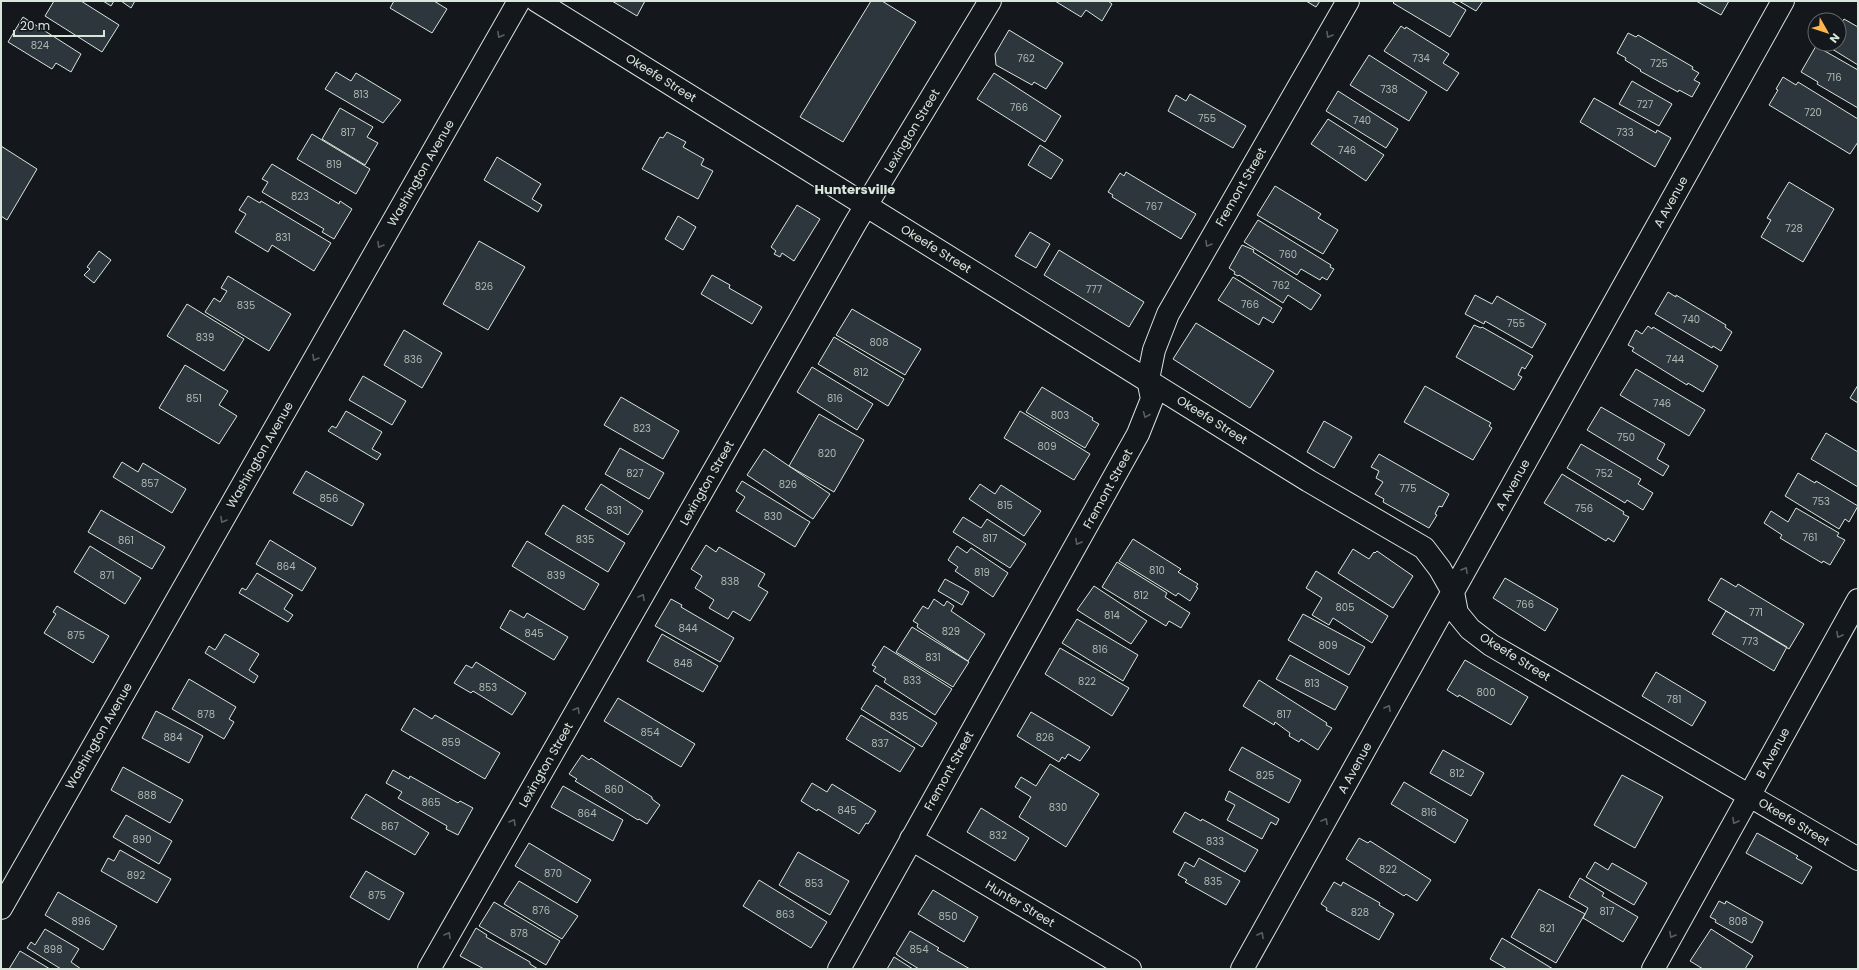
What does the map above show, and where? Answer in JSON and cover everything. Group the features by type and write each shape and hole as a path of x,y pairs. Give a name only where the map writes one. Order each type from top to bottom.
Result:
{"street":[{"name":"Washington Avenue","path":"1,908 519,1"},
{"name":"Okeefe Street","path":"537,1 1310,481 1424,548 1440,569 1453,592 1457,613 1470,629 1491,645 1858,860"},
{"name":"Lexington Street","path":"429,969 866,205 990,1"},
{"name":"Fremont Street","path":"839,969 1138,434 1152,399 1148,379 1154,350 1168,314 1348,1"},
{"name":"A Avenue","path":"1242,969 1783,1"},
{"name":"B Avenue","path":"1653,969 1858,600"},
{"name":"Hunter Street","path":"911,839 1130,969"}],"building":[{"path":"54,1 81,1 119,25 102,52 45,16"},
{"path":"103,1 114,1 111,6"},
{"path":"121,1 135,1 131,8"},
{"path":"394,1 434,1 447,9 432,33 390,8"},
{"path":"612,1 645,1 637,16"},
{"path":"871,1 882,1 916,22 843,142 800,117"},
{"path":"1055,1 1108,1 1112,4 1102,21 1086,10 1081,17"},
{"path":"1306,1 1320,1 1316,7"},
{"path":"1395,1 1451,1 1466,10 1450,37 1393,3"},
{"path":"1459,1 1483,1 1476,11"},
{"path":"1696,1 1729,1 1721,15"},
{"path":"23,17 81,54 71,72 56,63 52,69 8,42"},
{"path":"1847,21 1858,27 1858,65 1837,52 1847,52"},
{"path":"1401,26 1405,29 1406,27 1449,54 1443,63 1459,73 1447,91 1384,51"},
{"path":"1009,30 1063,63 1046,89 1034,82 1032,85 996,65 995,54"},
{"path":"1628,33 1636,37 1638,35 1693,67 1692,69 1699,73 1694,80 1700,83 1692,97 1679,90 1678,92 1640,71 1641,70 1625,60 1626,58 1617,53"},
{"path":"1813,52 1826,52 1858,70 1858,108 1817,84 1818,82 1801,72"},
{"path":"1369,55 1427,92 1409,121 1350,85"},
{"path":"336,72 351,81 356,73 401,100 383,123 325,89"},
{"path":"994,73 1061,116 1045,142 977,99"},
{"path":"1783,77 1796,85 1798,82 1858,119 1858,142 1850,154 1769,105 1778,90 1776,89"},
{"path":"1632,81 1672,104 1659,126 1619,104"},
{"path":"1338,91 1398,129 1386,148 1326,111"},
{"path":"1190,94 1246,126 1233,148 1168,111 1176,95 1186,101"},
{"path":"1594,98 1656,133 1657,130 1671,138 1655,167 1580,122"},
{"path":"340,108 373,127 367,137 378,143 365,165 322,139"},
{"path":"1328,119 1384,155 1366,181 1311,144"},
{"path":"667,132 686,142 683,147 704,159 701,165 713,171 698,199 642,169 660,137 663,138"},
{"path":"312,134 370,169 356,194 297,159"},
{"path":"1040,145 1063,160 1051,179 1028,165"},
{"path":"1,146 37,169 7,220 1,216"},
{"path":"497,157 541,184 532,199 542,205 538,212 484,180"},
{"path":"272,164 339,204 340,201 352,209 334,239 322,232 324,229 262,192 268,182 262,179"},
{"path":"1126,172 1196,214 1181,239 1112,197 1113,195 1108,192 1120,173 1124,176"},
{"path":"1789,182 1834,209 1803,262 1761,237 1771,220 1767,218"},
{"path":"1275,186 1321,214 1318,218 1338,230 1323,254 1257,215"},
{"path":"248,196 260,203 261,201 331,243 314,271 272,245 268,252 235,232 246,214 239,210"},
{"path":"797,205 820,219 794,261 782,253 780,257 774,254 776,251 771,247"},
{"path":"678,216 696,227 683,250 665,239"},
{"path":"1258,220 1331,265 1330,267 1334,269 1327,280 1322,277 1320,280 1301,269 1297,275 1244,242"},
{"path":"1030,232 1050,244 1036,268 1015,256"},
{"path":"479,241 525,267 488,330 443,304"},
{"path":"1242,245 1254,250 1253,252 1321,295 1311,310 1288,295 1283,303 1239,275 1234,274 1235,272 1229,268"},
{"path":"1059,250 1144,302 1129,327 1044,275"},
{"path":"99,251 111,260 94,283 84,275 90,269 87,267"},
{"path":"712,275 730,285 729,288 762,307 752,324 701,294"},
{"path":"228,276 291,314 269,351 205,312 214,298 220,302 227,291 221,288"},
{"path":"1233,277 1282,308 1273,323 1263,317 1259,325 1218,300"},
{"path":"1668,292 1676,297 1676,295 1726,325 1725,327 1732,332 1721,351 1713,346 1712,348 1655,314"},
{"path":"1475,295 1492,304 1497,296 1546,324 1532,348 1485,321 1484,324 1465,314"},
{"path":"187,304 244,339 224,371 167,336"},
{"path":"852,309 921,349 905,375 836,335"},
{"path":"1196,323 1274,371 1250,408 1173,359"},
{"path":"1474,325 1481,328 1482,327 1533,356 1525,369 1522,367 1518,375 1522,377 1514,390 1456,357"},
{"path":"1648,326 1652,329 1653,327 1718,366 1703,392 1688,383 1687,385 1632,351 1634,348 1628,345 1636,330 1642,334"},
{"path":"404,330 442,353 422,388 384,365"},
{"path":"834,337 904,379 888,406 818,364"},
{"path":"185,365 228,391 219,405 237,416 219,444 159,408"},
{"path":"812,367 873,404 857,430 797,392"},
{"path":"1636,369 1705,410 1689,436 1620,395"},
{"path":"363,376 406,401 392,425 349,400"},
{"path":"1858,385 1858,403 1850,398"},
{"path":"1425,386 1491,423 1489,426 1492,428 1473,460 1404,422"},
{"path":"1042,387 1093,418 1092,420 1099,424 1085,448 1026,412"},
{"path":"621,397 679,431 663,459 604,425"},
{"path":"1601,407 1665,444 1657,459 1669,466 1663,476 1587,430"},
{"path":"346,411 382,432 372,449 381,454 377,460 328,431 332,426 336,428"},
{"path":"1020,411 1090,454 1074,480 1004,438"},
{"path":"819,414 864,440 834,492 789,466"},
{"path":"1324,421 1352,437 1334,468 1307,452"},
{"path":"1826,433 1858,452 1858,487 1811,459"},
{"path":"1581,444 1641,479 1638,484 1653,493 1643,510 1627,500 1625,503 1567,468"},
{"path":"620,448 664,473 649,499 605,474"},
{"path":"764,449 830,494 813,519 747,475"},
{"path":"1379,454 1449,494 1442,507 1439,506 1435,514 1437,515 1429,528 1383,502 1384,499 1375,494 1383,482 1376,478 1379,471 1371,467"},
{"path":"122,462 138,472 143,463 186,489 172,513 113,477"},
{"path":"306,471 364,504 352,526 293,493"},
{"path":"1798,473 1815,483 1816,481 1858,506 1849,522 1845,519 1839,529 1785,496"},
{"path":"1562,474 1624,512 1623,514 1629,517 1614,542 1608,538 1606,541 1544,503"},
{"path":"742,481 810,522 795,547 736,511 745,497 736,491"},
{"path":"601,484 643,511 628,535 585,509"},
{"path":"980,484 995,494 1001,485 1041,511 1024,536 969,499"},
{"path":"563,505 625,543 608,572 545,534"},
{"path":"1796,508 1839,533 1837,536 1845,540 1830,565 1823,561 1822,563 1780,538 1782,535 1764,523 1771,511 1788,522"},
{"path":"101,510 165,547 152,569 88,532"},
{"path":"963,517 981,528 987,519 1026,544 1010,568 953,532"},
{"path":"1133,539 1181,569 1178,572 1198,584 1196,587 1198,588 1190,601 1178,593 1176,596 1119,561"},
{"path":"270,540 316,568 302,591 256,564"},
{"path":"527,541 599,584 584,610 512,566"},
{"path":"706,545 716,552 719,547 765,574 758,586 768,592 750,621 733,611 728,619 709,608 714,600 695,588 702,576 691,569"},
{"path":"90,546 141,578 125,604 74,572"},
{"path":"957,546 967,553 971,548 1008,573 993,597 955,571 958,567 948,560"},
{"path":"1353,549 1369,559 1374,552 1375,553 1377,551 1413,576 1393,608 1338,573"},
{"path":"1117,562 1167,593 1165,597 1190,613 1181,628 1169,621 1166,626 1102,587"},
{"path":"1316,571 1388,616 1372,643 1333,618 1329,625 1312,615 1322,598 1306,588"},
{"path":"257,573 293,595 284,609 293,615 288,622 239,593 242,588 246,590"},
{"path":"1505,578 1558,609 1545,631 1493,598"},
{"path":"1721,578 1736,587 1738,584 1804,624 1789,649 1708,600"},
{"path":"945,579 969,592 962,605 938,591"},
{"path":"1094,586 1147,621 1131,644 1077,610"},
{"path":"671,599 682,605 681,607 734,638 720,662 655,626"},
{"path":"934,599 944,606 947,601 954,606 951,611 985,634 968,661 917,627 918,624 913,621 923,606 928,609"},
{"path":"57,606 109,636 93,663 44,633 56,614 53,612"},
{"path":"510,610 524,618 527,613 568,637 554,660 500,628"},
{"path":"1726,611 1787,647 1774,671 1712,634"},
{"path":"1303,614 1365,647 1349,675 1288,640"},
{"path":"1077,619 1138,655 1123,681 1062,643"},
{"path":"912,627 969,662 953,687 896,652"},
{"path":"225,634 259,654 249,670 258,676 254,683 205,653 209,646 215,650"},
{"path":"662,634 718,666 703,692 647,661"},
{"path":"884,646 952,689 935,715 884,682 886,679 873,671 876,667 872,665"},
{"path":"1060,648 1129,688 1112,716 1045,674"},
{"path":"1290,655 1348,687 1335,710 1276,679"},
{"path":"1465,660 1528,697 1511,725 1459,695 1458,697 1447,690"},
{"path":"476,662 526,693 512,715 473,691 471,693 454,683 466,665 472,668"},
{"path":"1656,672 1706,702 1692,726 1642,696"},
{"path":"189,679 236,707 229,719 234,722 224,739 172,709"},
{"path":"1259,680 1327,723 1326,725 1332,728 1318,750 1301,739 1299,742 1289,736 1290,733 1275,722 1274,725 1243,706"},
{"path":"876,685 937,723 922,747 861,709"},
{"path":"618,698 695,744 681,767 604,721"},
{"path":"414,708 432,719 435,715 500,753 485,779 401,730"},
{"path":"156,711 203,736 189,763 142,738"},
{"path":"1031,712 1090,747 1080,761 1068,754 1065,759 1062,757 1059,762 1017,736"},
{"path":"861,715 915,748 900,772 846,739"},
{"path":"1242,747 1301,780 1289,803 1229,770"},
{"path":"1443,750 1484,773 1471,796 1430,773"},
{"path":"582,755 589,760 591,758 652,797 652,799 660,805 647,824 575,781 577,779 569,774"},
{"path":"1050,764 1099,794 1066,847 1019,817 1031,797 1015,787 1021,777 1036,786"},
{"path":"123,767 183,800 170,823 111,790"},
{"path":"393,770 409,779 410,776 458,803 460,801 473,808 458,835 446,829 447,826 398,798 402,792 386,783"},
{"path":"1622,775 1663,797 1635,848 1594,825"},
{"path":"1404,782 1468,820 1455,843 1391,804"},
{"path":"812,783 827,792 832,784 876,811 868,824 866,823 859,834 818,809 817,811 801,801"},
{"path":"563,786 623,820 613,841 551,807"},
{"path":"1229,791 1279,819 1276,825 1271,822 1262,839 1227,820 1235,805 1225,800"},
{"path":"366,794 429,833 415,855 351,818"},
{"path":"981,808 1029,838 1015,861 967,832"},
{"path":"1185,812 1201,821 1202,819 1258,850 1245,872 1173,832"},
{"path":"126,815 172,841 159,864 113,837"},
{"path":"1757,833 1798,856 1796,858 1812,867 1802,884 1746,853"},
{"path":"1359,838 1368,843 1370,841 1431,880 1417,901 1406,894 1404,896 1346,859"},
{"path":"529,843 591,880 577,903 515,866"},
{"path":"120,850 171,879 157,903 101,871 108,858 114,861"},
{"path":"798,852 849,881 830,915 779,885"},
{"path":"1199,858 1240,881 1226,905 1185,882 1187,880 1178,875 1185,862 1194,867"},
{"path":"1595,862 1608,870 1612,863 1647,883 1634,905 1586,877"},
{"path":"366,871 404,893 389,920 350,897"},
{"path":"1580,878 1604,893 1602,896 1638,917 1623,942 1583,918 1588,908 1569,897"},
{"path":"759,880 827,922 811,948 743,906"},
{"path":"519,881 578,916 562,939 504,904"},
{"path":"1334,882 1341,886 1343,882 1380,903 1379,905 1394,914 1379,940 1326,910 1327,908 1321,904"},
{"path":"1539,889 1585,914 1556,963 1511,937"},
{"path":"933,890 978,917 964,942 918,914"},
{"path":"58,892 117,926 103,950 45,915"},
{"path":"1719,901 1725,904 1726,901 1763,922 1752,943 1715,922 1716,920 1710,917"},
{"path":"494,902 560,941 546,965 479,926"},
{"path":"476,928 487,935 486,937 530,962 530,964 538,969 484,969 460,956"},
{"path":"45,929 79,949 71,962 81,969 61,969 27,948 31,942 35,945"},
{"path":"1711,929 1753,956 1745,969 1703,969 1690,961"},
{"path":"910,931 939,948 937,950 970,969 919,969 903,959 896,954"},
{"path":"1502,938 1553,969 1507,969 1490,959"},
{"path":"20,951 50,969 9,969"},
{"path":"894,957 913,969 887,969"}],"district":[{"name":"Huntersville","path":"855,189"}]}
